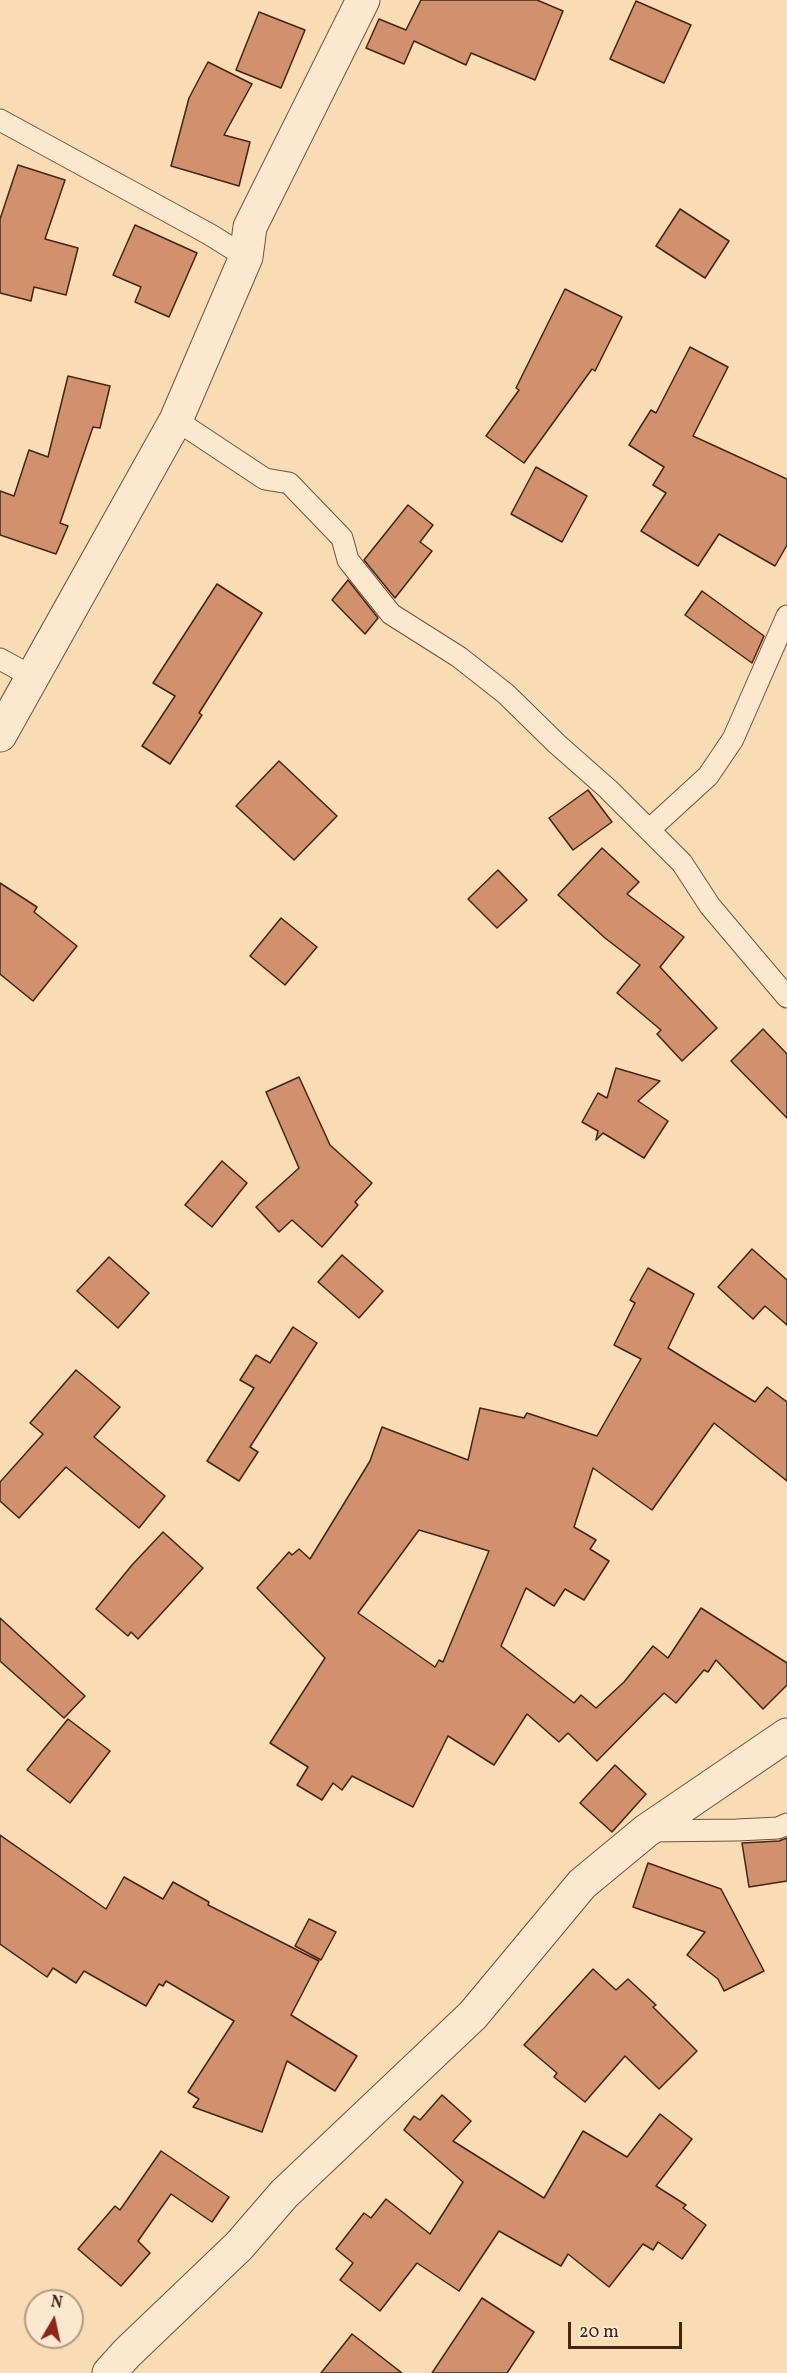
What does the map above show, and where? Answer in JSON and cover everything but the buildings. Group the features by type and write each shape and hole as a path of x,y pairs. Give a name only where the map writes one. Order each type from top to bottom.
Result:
{"street":[{"path":"0,735 176,420 246,256 250,227 363,0"},
{"path":"109,2373 127,2353 239,2247 284,2194 473,2015 582,1884 646,1831 787,1735"}],"lane":[{"path":"0,120 246,256"},
{"path":"176,420 265,479 289,483 342,538 348,560 391,614 459,657 506,694 650,830 682,863 710,906 787,997"},
{"path":"650,830 708,776 733,739 787,616"},
{"path":"0,659 31,676"},
{"path":"646,1831 737,1830 787,1824"}]}
